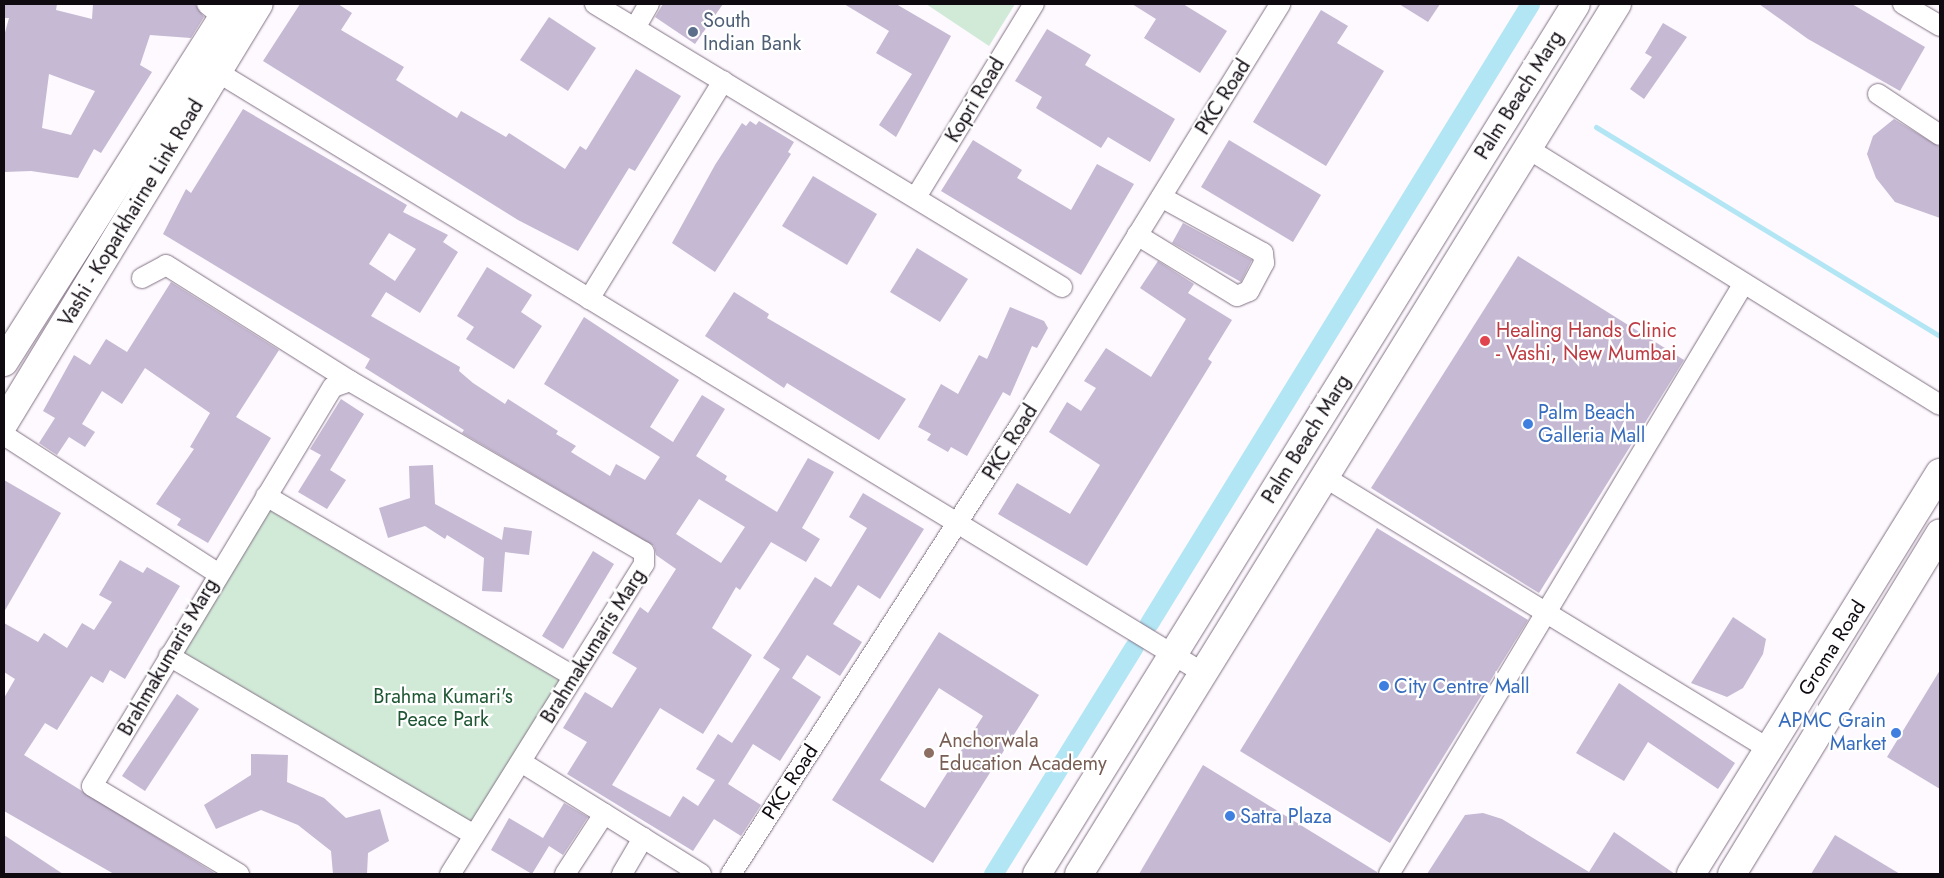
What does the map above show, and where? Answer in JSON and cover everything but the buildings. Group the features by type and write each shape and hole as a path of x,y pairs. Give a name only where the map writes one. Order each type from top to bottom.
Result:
{"main road":[{"name":"Vashi - Koparkhairne Link Road","path":"4,362 206,65 259,4"},
{"name":"Palm Beach Marg","path":"1036,874 1576,4"},
{"name":"Palm Beach Marg","path":"1079,874 1205,674 1617,4"},
{"name":"Vashi - Koparkhairne Link Road","path":"4,423 206,65 220,8"},
{"name":"Groma Road","path":"1691,874 1940,474"},
{"name":"Groma Road","path":"1732,874 1940,533"}],"street":[{"path":"595,4 1062,287"},
{"path":"635,28 649,4"},
{"name":"Kopri Road","path":"916,197 1034,4"},
{"name":"PKC Road","path":"731,874 958,523 1280,4"},
{"path":"1903,4 1940,26"},
{"path":"206,65 1205,674"},
{"path":"590,299 723,81"},
{"path":"1878,94 1940,135"},
{"path":"1527,148 1940,405"},
{"path":"1137,235 1238,296 1249,291 1264,262 1263,253 1161,196"},
{"name":"Brahmakumaris Marg","path":"142,278 166,265 350,381 640,547 644,564 450,874"},
{"path":"1388,874 1744,283"},
{"path":"219,574 333,387 350,381"},
{"name":"Brahmakumaris Marg","path":"4,435 219,574 92,786 239,874"},
{"path":"1326,478 1769,749"},
{"path":"266,496 574,677"},
{"path":"170,656 474,835"},
{"path":"521,762 701,874"},
{"path":"565,874 604,814"},
{"path":"622,874 643,838"}],"green space":[{"path":"926,4 1015,4 989,46"},
{"name":"Brahma Kumari's Peace Park","path":"266,496 574,677 474,835 169,656"}],"waterway":[{"path":"1149,623 1530,4"},
{"path":"1596,127 1940,336"},
{"path":"993,874 1134,647"}],"place":[{"name":"South Indian Bank","path":"693,32"},
{"name":"Healing Hands Clinic - Vashi, New Mumbai","path":"1485,341"},
{"name":"Palm Beach Galleria Mall","path":"1528,424"},
{"name":"City Centre Mall","path":"1384,686"},
{"name":"APMC Grain Market","path":"1896,733"},
{"name":"Anchorwala Education Academy","path":"929,753"},
{"name":"Satra Plaza","path":"1230,816"}]}
